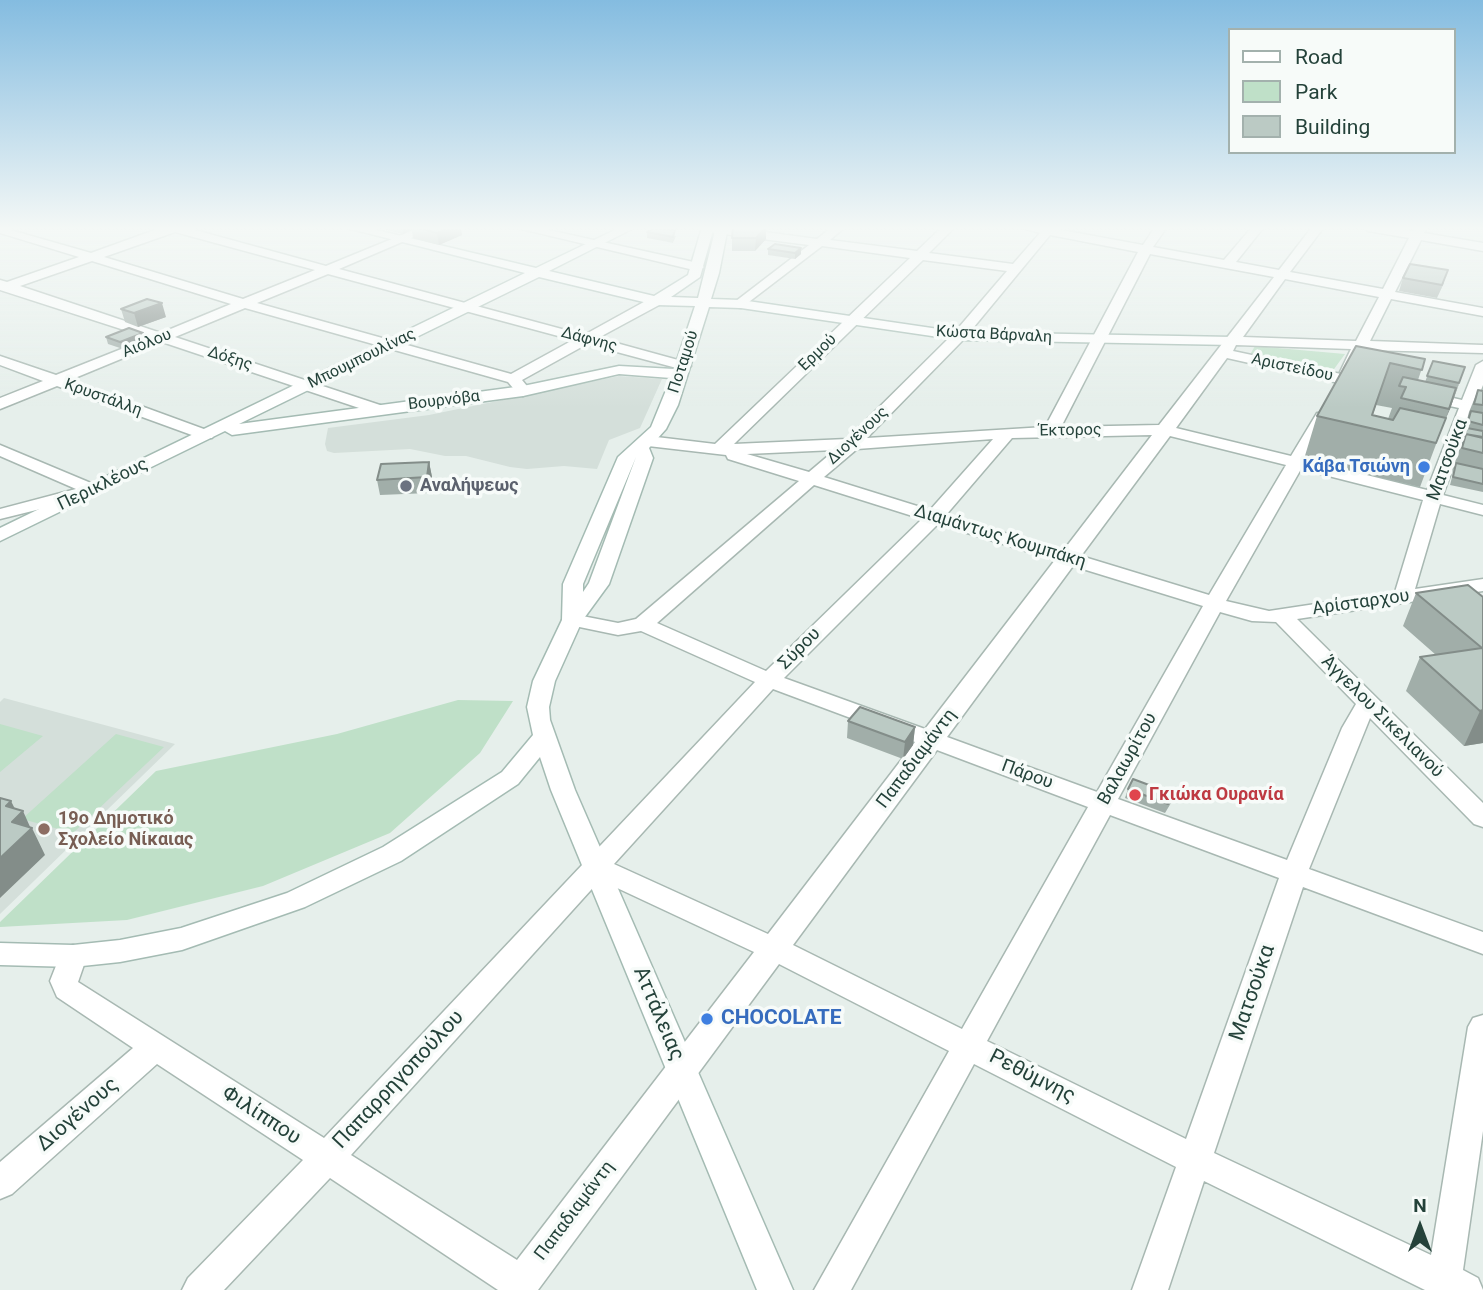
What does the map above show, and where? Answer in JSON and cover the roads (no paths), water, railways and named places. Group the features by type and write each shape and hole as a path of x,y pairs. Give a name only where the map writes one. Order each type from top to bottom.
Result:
{"street":[{"name":"Δόξης","path":"7,287 380,410"},
{"path":"190,287 518,385"},
{"name":"Αιόλου","path":"0,404 286,287"},
{"name":"Δάφνης","path":"392,287 585,339 682,370"},
{"name":"Μπουμπουλίνας","path":"206,435 507,287"},
{"name":"Κώστα Βάρναλη","path":"597,287 656,301 741,304 959,337 1098,339 1228,347 1363,345 1483,349"},
{"path":"656,301 679,287"},
{"name":"Ποταμού","path":"544,736 539,720 540,694 572,620 599,584 645,458 644,445 665,417 708,287"},
{"path":"741,304 762,287"},
{"name":"Ερμού","path":"719,450 886,287"},
{"name":"Διογένους","path":"643,624 852,444 959,337 1000,287"},
{"path":"1051,431 1126,287"},
{"name":"Παπαδιαμάντη","path":"518,1287 1272,287"},
{"path":"1349,287 1483,312"},
{"name":"Βαλαωρίτου","path":"832,1290 1215,603 1363,345 1390,287"},
{"name":"Βουρνόβα","path":"518,385 585,339 656,301"},
{"name":"Αριστείδου","path":"1228,347 1380,387"},
{"name":"Κρυστάλλη","path":"0,360 206,435"},
{"name":"Ματσούκα","path":"1403,597 1433,497 1476,407 1483,365"},
{"name":"Βουρνόβα","path":"206,435 380,410 619,370 682,370"},
{"path":"1406,392 1476,407"},
{"name":"Έκτορος","path":"644,445 681,443 719,450 1051,431 1166,430 1483,510"},
{"name":"Σύρου","path":"596,867 769,680 934,517 1007,433"},
{"name":"Περικλέους","path":"0,535 206,435"},
{"path":"0,450 92,491"},
{"name":"Διαμάντως Κουμπάκη","path":"719,450 1252,615 1282,615"},
{"path":"0,514 92,491"},
{"name":"Αρίσταρχου","path":"1282,615 1483,585"},
{"name":"Άγγελου Σικελιανού","path":"1282,615 1483,818"},
{"path":"572,620 608,629 626,629 643,624"},
{"name":"Πάρου","path":"643,624 769,680 1483,943"},
{"name":"Ματσούκα","path":"1150,1290 1294,874 1353,728 1368,703"},
{"path":"0,954 73,956 120,951 182,939 296,900 392,854 510,778 544,736"},
{"name":"Αττάλειας","path":"544,736 596,867 775,1290"},
{"name":"Ρεθύμνης","path":"596,867 775,949 1452,1287"},
{"name":"Παπαρρηγοπούλου","path":"200,1290 326,1159 596,867"},
{"name":"Φιλίππου","path":"73,956 64,981 67,989 518,1287"},
{"path":"1452,1287 1483,1027"},
{"name":"Διογένους","path":"0,1183 155,1047"}],"place":[{"name":"Κάβα Τσιώνη","path":"1424,467"},
{"name":"Αναλήψεως","path":"406,486"},
{"name":"Γκιώκα Ουρανία","path":"1135,795"},
{"name":"19ο Δημοτικό Σχολείο Νίκαιας","path":"44,829"},
{"name":"CHOCOLATE","path":"707,1019"}]}
